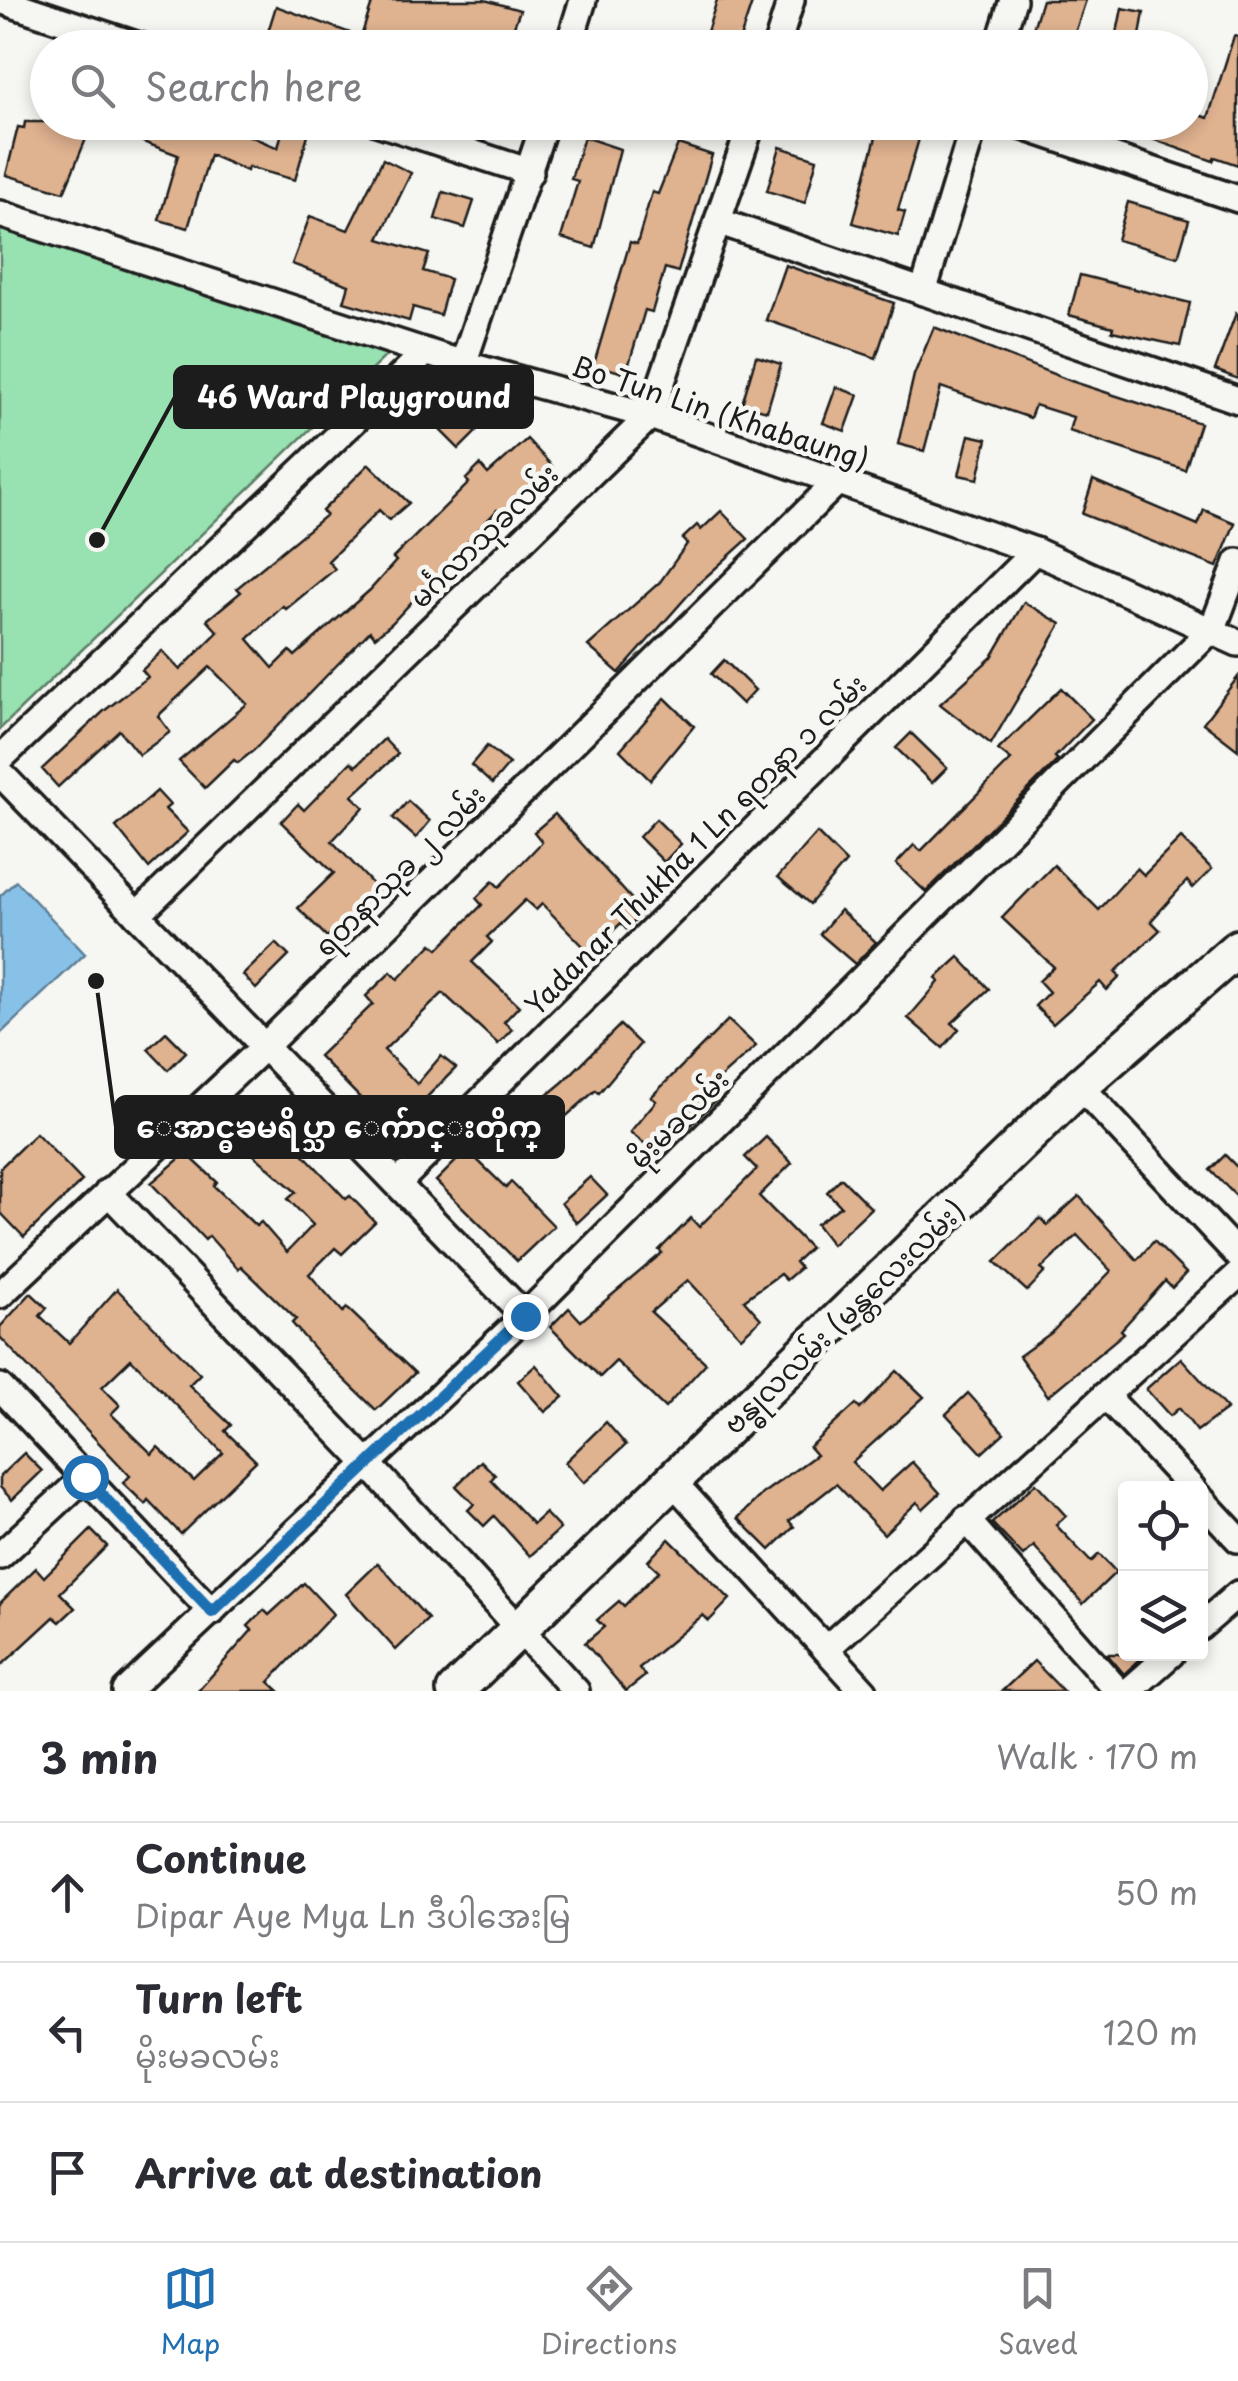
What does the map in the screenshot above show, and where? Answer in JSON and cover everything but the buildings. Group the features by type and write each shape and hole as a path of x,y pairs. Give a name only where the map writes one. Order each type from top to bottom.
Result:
{"street":[{"path":"0,0 91,30"},
{"path":"574,30 583,0"},
{"path":"782,30 791,0"},
{"path":"1004,30 1013,0"},
{"path":"432,140 530,172"},
{"path":"464,364 540,140"},
{"name":"မင်္ဂလာသုခလမ်း","path":"137,916 650,416 746,140"},
{"path":"923,292 969,140"},
{"path":"1062,140 1238,198"},
{"name":"Bo Tun Lin (Khabaung)","path":"0,214 464,364 650,416 1036,551 1238,642"},
{"path":"720,222 1238,400"},
{"path":"0,758 426,352"},
{"name":"ရတနာသုခ ၂ လမ်း","path":"0,1295 265,1046 836,483"},
{"name":"Yadanar Thukha 1 Ln ရတနာ ၁ လမ်း","path":"398,1182 1036,551"},
{"name":"မိုးမခလမ်း","path":"126,1691 525,1316 1213,628 1238,562"},
{"path":"0,773 525,1316"},
{"name":"ဗန္ဓုလလမ်း (မန္တလေးလမ်း)","path":"456,1691 1080,1086 1238,948"},
{"path":"1080,1086 1238,1255"},
{"path":"108,1192 369,1465 576,1691"},
{"path":"826,1649 1238,1275"},
{"path":"0,1388 212,1612"},
{"path":"1105,1394 1186,1481"},
{"path":"0,1556 85,1477"},
{"path":"674,1483 864,1691"},
{"path":"1208,1507 1238,1539"},
{"path":"966,1520 1118,1691"},
{"path":"1208,1621 1238,1594"},
{"path":"1129,1691 1163,1661"}],"green space":[{"path":"0,225 390,352 0,729"}],"water":[{"path":"16,881 85,954 0,1034 0,896"}],"place":[{"name":"46 Ward Playground","path":"97,540"},
{"name":"ေအာင္ဓၶမရိပ္သာ ေက်ာင္းတိုက္","path":"96,981"}],"route":[{"path":"85,1477 212,1612 525,1316"}]}
